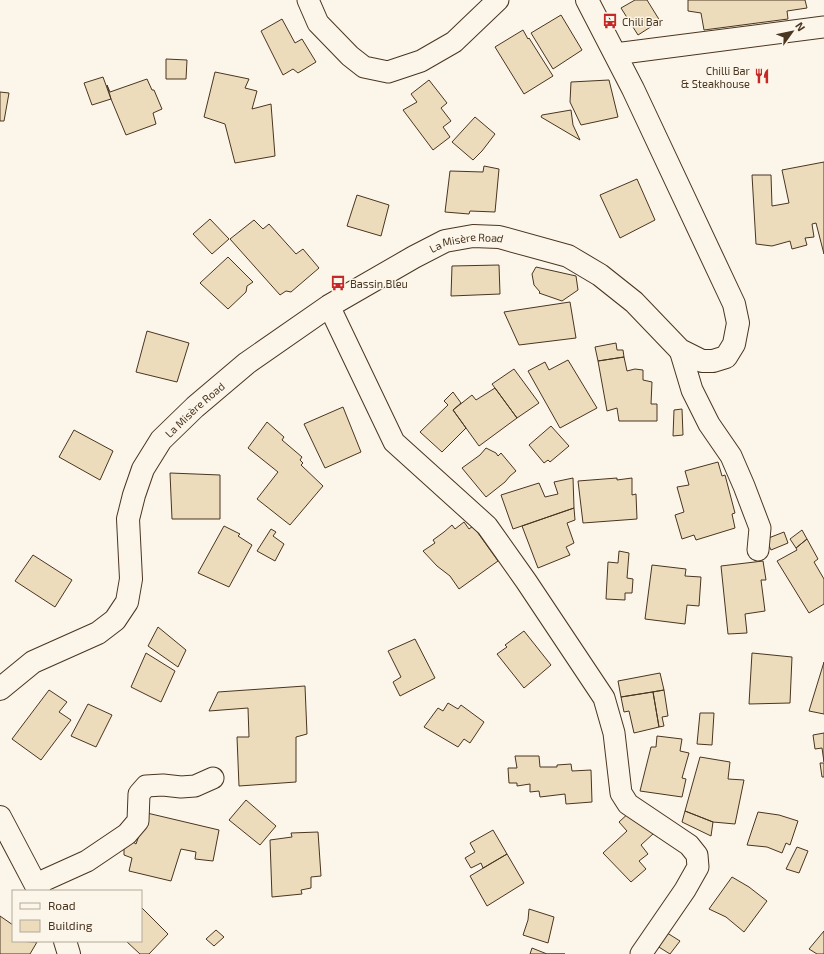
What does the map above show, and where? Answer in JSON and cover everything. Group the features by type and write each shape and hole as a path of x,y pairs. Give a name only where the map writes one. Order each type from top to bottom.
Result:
{"main road":[{"name":"La Misère Road","path":"0,689 33,662 98,633 115,620 127,602 131,579 128,519 132,501 143,469 161,440 195,407 247,363 329,306 445,241 473,236 499,236 568,256 600,275 634,302 680,350 702,361 713,361 726,357 734,344 736,337 738,323 734,304 633,89 587,0"},
{"path":"0,816 37,887"},
{"path":"65,942 69,954"}],"street":[{"path":"308,0 318,24 350,56 364,67 388,72 421,60 454,42 498,0"},
{"path":"615,54 824,27"},
{"path":"329,306 394,442 487,526 530,587 604,698 614,733 621,794 628,804 689,845 697,855 698,867 685,890 641,954"},
{"path":"680,350 692,390 709,424 731,456 744,486 760,528 758,550"},
{"path":"37,887 87,861 127,834 138,821 139,794 146,786 163,784 181,787 195,786 213,778"}],"building":[{"path":"635,0 647,0 660,21 638,35 621,8"},
{"path":"688,0 805,0 807,8 787,11 788,19 704,30 701,13 688,11"},
{"path":"561,15 582,50 553,69 531,33"},
{"path":"282,19 295,43 302,39 316,62 298,73 293,69 283,75 261,31"},
{"path":"523,30 553,76 524,94 495,47"},
{"path":"166,59 187,60 186,79 166,79"},
{"path":"215,72 249,79 245,88 257,91 252,109 271,104 275,156 235,163 225,124 204,117"},
{"path":"103,77 111,99 92,105 84,83"},
{"path":"147,79 152,90 154,90 162,109 153,113 156,124 126,135 111,99 107,85 110,92"},
{"path":"429,80 447,103 441,108 451,121 443,127 450,137 433,150 403,110 417,102 411,94"},
{"path":"609,80 618,117 581,125 570,102 571,82"},
{"path":"0,92 9,93 4,121 0,121"},
{"path":"571,110 573,125 580,140 541,117 542,115"},
{"path":"475,117 495,134 473,160 452,142"},
{"path":"824,162 824,254 816,223 812,224 814,237 805,238 807,245 792,249 790,241 772,246 756,244 752,175 771,175 772,206 789,203 782,170"},
{"path":"484,166 499,169 495,212 470,211 469,214 445,212 450,171 483,172"},
{"path":"637,179 655,220 620,238 600,195"},
{"path":"357,195 389,205 381,236 347,226"},
{"path":"210,219 229,239 212,254 193,234"},
{"path":"254,220 263,229 269,224 296,254 303,249 319,268 291,292 286,291 280,295 230,239"},
{"path":"228,257 253,282 247,286 246,292 228,309 200,283"},
{"path":"499,265 500,294 451,296 452,266"},
{"path":"536,267 576,276 578,290 562,301 539,293 540,292 534,285 532,274"},
{"path":"570,302 576,338 519,345 504,312"},
{"path":"147,331 189,343 177,382 136,372"},
{"path":"616,343 617,350 623,350 624,357 598,361 595,347"},
{"path":"624,357 627,371 635,369 643,370 643,380 652,382 651,404 657,404 657,421 619,421 617,408 607,411 598,361"},
{"path":"568,360 597,408 560,428 528,371 545,362 549,370"},
{"path":"514,369 539,403 517,418 492,384"},
{"path":"495,388 517,418 479,446 453,410 472,395 476,400"},
{"path":"453,392 461,403 453,410 466,428 442,452 420,432 448,405 444,401"},
{"path":"343,407 361,452 325,468 304,424"},
{"path":"682,409 683,435 673,436 674,410"},
{"path":"267,422 284,437 282,440 302,457 300,460 303,463 301,465 323,486 290,525 257,499 278,472 248,448"},
{"path":"551,426 569,446 550,462 548,460 544,463 529,445"},
{"path":"74,430 113,451 100,480 59,457"},
{"path":"486,448 496,453 498,456 501,453 516,471 486,497 462,468 480,455"},
{"path":"718,462 722,476 725,475 735,513 732,514 735,528 696,540 694,535 682,539 675,515 684,512 677,487 689,485 685,471"},
{"path":"170,473 220,475 220,519 172,519"},
{"path":"573,478 574,508 513,529 501,495 539,483 545,497 558,494 554,482"},
{"path":"617,478 617,480 632,478 632,495 636,494 637,519 583,523 578,481"},
{"path":"574,508 575,520 567,523 574,543 566,547 570,555 538,568 522,526"},
{"path":"464,522 469,529 473,526 498,561 459,589 450,576 437,566 423,551 435,543 433,540 452,525 455,529"},
{"path":"224,526 240,534 238,536 252,545 229,587 198,573"},
{"path":"271,529 276,532 273,536 284,544 275,561 257,551"},
{"path":"802,530 807,539 796,548 790,539"},
{"path":"784,532 788,543 771,550 766,539"},
{"path":"807,539 818,559 814,562 824,579 824,604 809,613 777,561 797,550 796,548"},
{"path":"619,551 629,553 627,578 633,579 632,593 625,593 625,600 606,599 608,562 618,563"},
{"path":"33,555 72,580 55,607 15,581"},
{"path":"763,561 766,580 761,580 765,611 745,614 747,633 728,634 721,566"},
{"path":"652,565 686,569 685,576 701,577 699,606 687,605 685,624 645,619"},
{"path":"158,627 186,650 178,667 148,646"},
{"path":"524,631 551,665 524,688 497,654 507,647 505,645"},
{"path":"415,639 435,678 400,696 393,682 401,677 388,651"},
{"path":"146,653 175,671 161,702 131,687"},
{"path":"752,653 792,657 790,703 749,704"},
{"path":"824,662 824,714 809,711"},
{"path":"660,673 664,690 621,697 618,681"},
{"path":"305,686 307,734 296,737 296,782 239,786 237,737 249,737 248,708 209,711 218,692"},
{"path":"49,690 67,702 59,712 71,720 41,760 12,739"},
{"path":"664,690 668,716 662,717 664,726 659,727 653,692"},
{"path":"653,692 659,727 634,733 629,711 624,712 621,697"},
{"path":"448,703 458,709 461,705 484,722 470,743 464,739 458,747 424,727 438,708 443,711"},
{"path":"88,704 112,715 96,747 71,736"},
{"path":"700,713 714,713 712,745 697,744"},
{"path":"824,733 824,762 822,748 815,749 813,735"},
{"path":"657,736 682,739 680,751 689,753 682,778 686,779 682,797 640,791 651,747 656,747"},
{"path":"515,756 539,756 540,767 557,767 557,765 571,764 572,771 591,770 592,802 566,804 565,794 540,797 539,791 530,792 530,784 517,786 517,783 509,783 508,768 517,768"},
{"path":"700,757 730,762 728,779 744,780 735,824 713,822 685,811"},
{"path":"820,763 824,763 824,777 822,777"},
{"path":"246,800 276,826 260,845 229,820"},
{"path":"632,810 654,833 641,845 648,854 639,861 646,869 631,882 603,853 627,831 619,822"},
{"path":"685,811 713,822 711,836 682,822"},
{"path":"758,812 779,815 798,821 790,845 786,843 782,853 767,847 747,845"},
{"path":"147,813 219,830 213,861 195,859 196,852 181,849 171,881 129,871 132,858 124,855 124,849 133,842 136,844"},
{"path":"493,830 507,854 483,868 481,863 471,868 465,858 475,852 470,843"},
{"path":"318,832 321,876 311,877 311,888 301,890 302,894 272,897 270,840 292,837 291,833"},
{"path":"797,847 808,851 799,873 786,869"},
{"path":"507,854 524,883 487,906 470,876"},
{"path":"732,877 749,887 767,901 744,932 726,917 709,909"},
{"path":"142,908 168,934 149,954 140,954 127,942 142,942"},
{"path":"529,909 554,917 548,943 523,935 528,920"},
{"path":"0,916 12,924 12,942 37,942 30,954 0,954"},
{"path":"216,930 224,937 214,946 206,939"},
{"path":"664,931 680,941 670,954 654,944"},
{"path":"824,931 824,954 817,954 809,949"},
{"path":"532,948 547,954 530,954"}],"place":[{"name":"Chili Bar","path":"610,21"},
{"name":"Chilli Bar & Steakhouse","path":"762,76"},
{"name":"Bassin Bleu","path":"338,283"}]}
